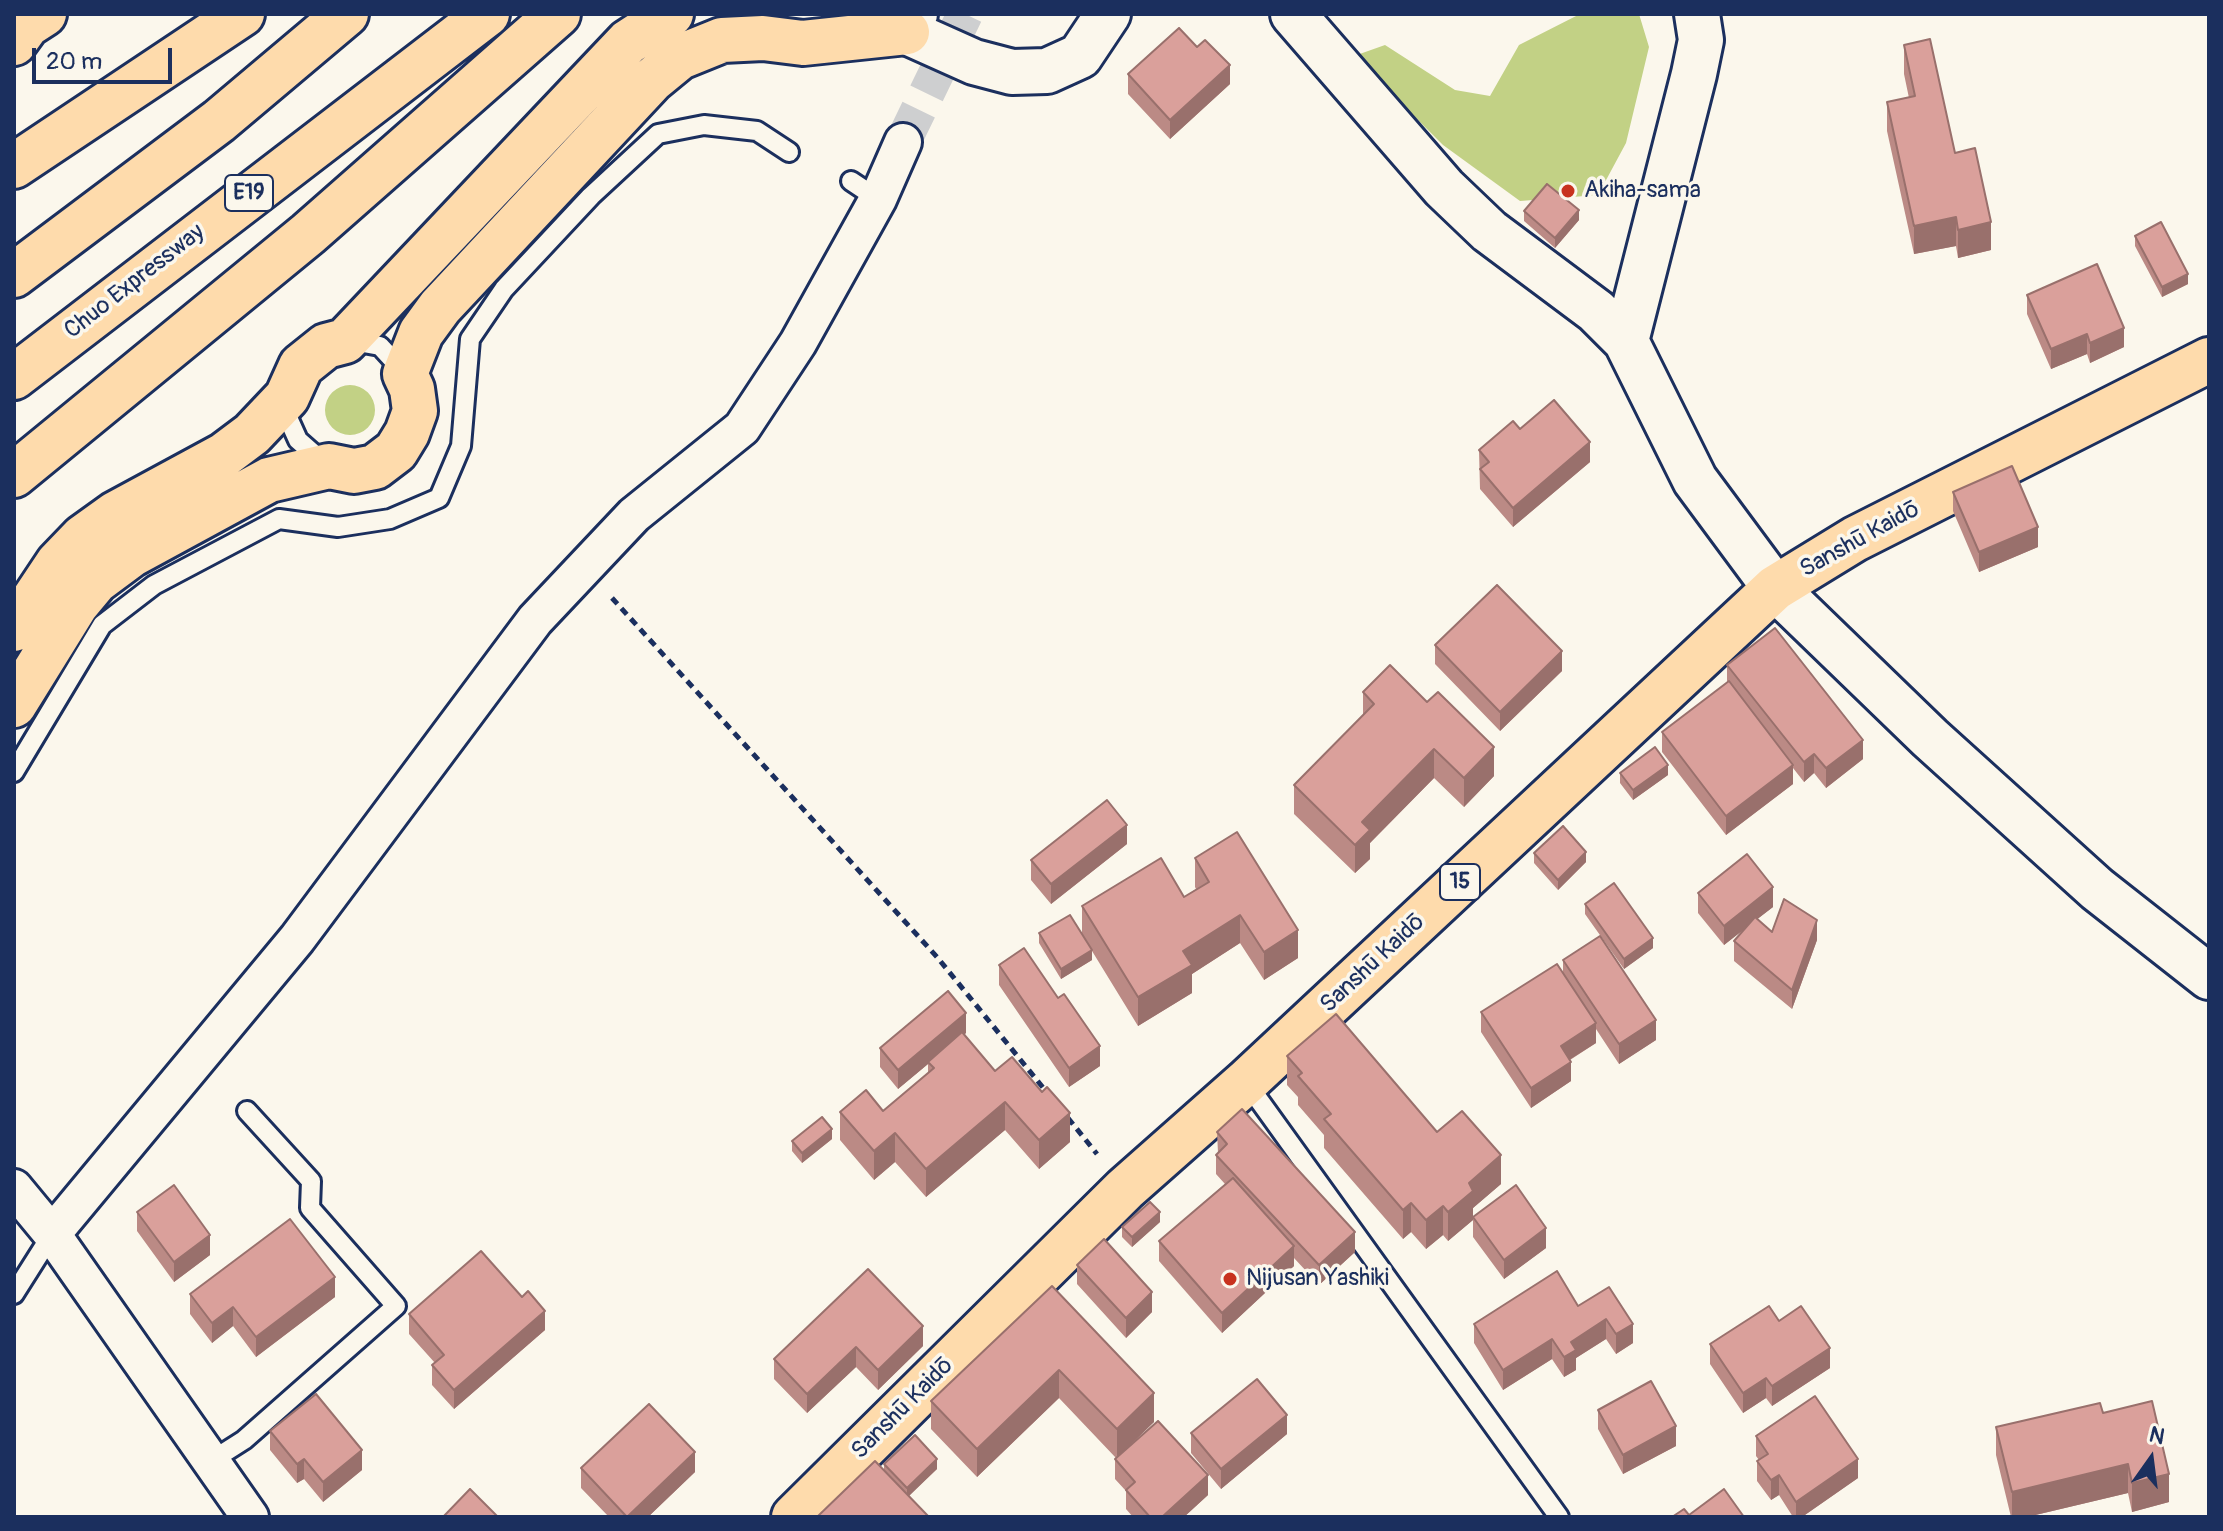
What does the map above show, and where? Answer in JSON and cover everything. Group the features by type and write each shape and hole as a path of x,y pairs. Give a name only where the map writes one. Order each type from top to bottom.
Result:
{"main road":[{"path":"14,43 27,25 44,14"},
{"path":"14,166 242,14"},
{"path":"14,275 219,121 346,14"},
{"name":"Chuo Expressway","path":"14,377 487,14"},
{"path":"14,475 308,234 558,14"},
{"path":"14,629 58,563 83,537 115,514 224,455 252,434 287,397 301,366 326,346 345,341 628,42 671,14"},
{"path":"803,14 911,23"},
{"path":"14,705 76,605 96,581 131,555 269,480 329,466 354,471 375,467 396,451 415,411 412,389 405,374 421,333 440,307 652,80 680,57 722,40 763,38 803,43 911,23"},
{"name":"Sanshū Kaidō","path":"794,1517 1125,1189 1246,1082 1775,588 1855,539 2209,360"}],"street":[{"path":"911,23 974,62 1012,72 1047,71 1080,56 1108,14"},
{"path":"1293,14 1444,188 1489,231 1596,311 1626,341 1695,480 1775,588 1930,738 2097,889 2209,977"},
{"path":"1626,341 1694,74 1701,40 1697,14"},
{"path":"52,1234 297,939 535,620 634,515 742,428 798,343 864,190 903,142"},
{"path":"14,1188 52,1234 250,1517"}],"lane":[{"path":"14,772 102,625 154,585 279,519 338,527 390,519 439,498 461,446 463,388 470,339 504,289 591,196 658,134 704,125 757,131 789,152"},
{"path":"345,341 380,346 405,374"},
{"path":"287,397 289,420 298,440 329,466"},
{"path":"1246,1082 1559,1517"},
{"path":"211,1461 244,1440 396,1306 310,1208 311,1181 247,1111"},
{"path":"14,1294 52,1234"}],"path":[{"path":"584,567 937,957 1056,1104"},
{"path":"1066,1116 1125,1189"}],"green space":[{"path":"1580,14 1639,14 1649,47 1626,143 1598,195 1520,201 1443,145 1354,56 1385,45 1455,90 1490,96 1519,45"},
{"path":"350,385 368,392 375,410 368,428 350,435 332,428 325,410 332,392"}],"building":[{"path":"1179,28 1197,47 1205,40 1230,65 1170,120 1128,74"},
{"path":"1930,39 1955,153 1975,148 1991,222 1958,230 1956,217 1914,226 1887,102 1915,96 1904,45"},
{"path":"1547,184 1579,210 1555,238 1524,211"},
{"path":"2161,222 2188,274 2162,287 2135,236"},
{"path":"2097,264 2124,328 2090,343 2087,334 2051,349 2027,295"},
{"path":"1554,400 1590,442 1513,508 1480,469 1489,462 1479,450 1513,421 1520,429"},
{"path":"2012,466 2038,527 1979,552 1953,492"},
{"path":"1497,585 1562,651 1500,712 1435,645"},
{"path":"1775,628 1863,740 1826,768 1814,754 1804,762 1727,665"},
{"path":"1390,665 1427,702 1438,692 1494,747 1464,778 1434,749 1362,822 1370,830 1355,845 1294,785 1374,704 1363,692"},
{"path":"1729,681 1793,765 1726,816 1662,732"},
{"path":"1655,747 1668,765 1633,790 1620,773"},
{"path":"1107,800 1127,825 1051,884 1031,860"},
{"path":"1563,826 1586,852 1558,880 1534,853"},
{"path":"1237,832 1298,930 1264,952 1240,915 1183,951 1192,965 1138,997 1082,906 1161,858 1184,897 1209,882 1195,858"},
{"path":"1747,854 1773,887 1724,926 1698,893"},
{"path":"1614,883 1653,938 1624,959 1585,904"},
{"path":"1784,899 1817,920 1792,990 1734,941 1755,917 1772,932"},
{"path":"1070,915 1092,950 1061,969 1039,933"},
{"path":"1600,936 1656,1020 1619,1044 1563,960"},
{"path":"1024,948 1058,998 1064,994 1100,1046 1069,1068 999,965"},
{"path":"1557,964 1596,1023 1561,1046 1571,1062 1531,1088 1481,1012"},
{"path":"948,991 966,1013 898,1070 880,1048"},
{"path":"1336,1014 1437,1132 1462,1111 1501,1155 1469,1183 1473,1191 1448,1212 1443,1206 1426,1220 1411,1203 1403,1210 1324,1119 1331,1114 1298,1076 1302,1073 1287,1056"},
{"path":"962,1032 995,1071 1012,1057 1042,1092 1047,1087 1070,1113 1039,1140 1005,1102 926,1169 895,1133 874,1151 840,1112 866,1090 883,1111 934,1068 928,1062"},
{"path":"1242,1109 1355,1232 1319,1265 1216,1155 1227,1144 1217,1132"},
{"path":"822,1117 832,1129 802,1153 792,1141"},
{"path":"1233,1178 1294,1246 1222,1313 1159,1241"},
{"path":"174,1185 210,1235 174,1262 137,1212"},
{"path":"1516,1185 1546,1228 1504,1260 1473,1217"},
{"path":"1150,1202 1160,1212 1132,1237 1122,1227"},
{"path":"290,1219 335,1277 256,1337 233,1307 212,1323 190,1294"},
{"path":"1104,1239 1152,1292 1126,1318 1077,1265"},
{"path":"481,1251 522,1297 528,1291 545,1311 454,1390 432,1365 444,1355 409,1314"},
{"path":"868,1269 923,1326 878,1370 856,1347 807,1394 774,1359"},
{"path":"1557,1271 1578,1306 1609,1287 1633,1324 1616,1334 1606,1319 1571,1342 1576,1350 1564,1357 1552,1339 1503,1370 1474,1324"},
{"path":"1052,1286 1154,1393 1117,1429 1059,1370 977,1449 931,1401"},
{"path":"1769,1306 1779,1321 1801,1306 1830,1348 1772,1386 1766,1378 1743,1393 1710,1344"},
{"path":"1257,1379 1287,1415 1221,1469 1191,1433"},
{"path":"1651,1381 1676,1426 1623,1455 1598,1410"},
{"path":"316,1394 362,1450 323,1482 304,1459 297,1464 270,1431"},
{"path":"1815,1396 1858,1459 1796,1502 1779,1475 1771,1480 1757,1461 1768,1454 1756,1436"},
{"path":"2152,1401 2169,1474 2132,1483 2128,1464 2012,1492 1996,1427 2100,1403 2103,1413"},
{"path":"649,1404 695,1452 627,1517 581,1468"},
{"path":"1158,1421 1208,1475 1162,1517 1150,1517 1126,1490 1135,1482 1115,1459"},
{"path":"915,1435 937,1459 907,1488 884,1464"},
{"path":"875,1461 929,1517 817,1517"},
{"path":"470,1489 498,1517 443,1517"},
{"path":"1724,1489 1744,1517 1672,1517 1684,1509 1689,1515"}],"tunnel":[{"path":"903,142 965,14"}],"place":[{"name":"Akiha-sama","path":"1568,191"},
{"name":"Nijusan Yashiki","path":"1230,1279"}]}
